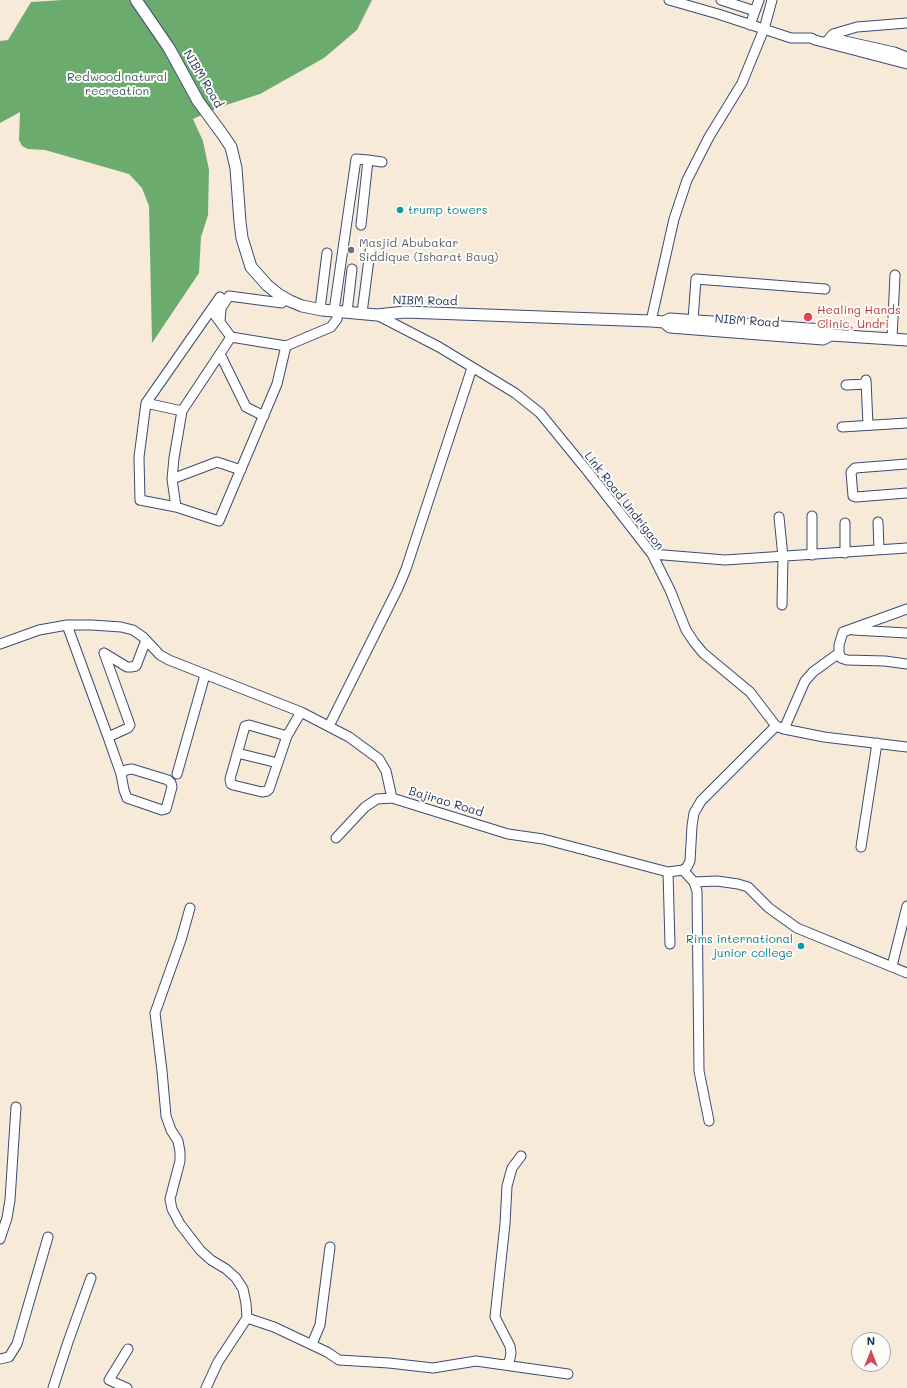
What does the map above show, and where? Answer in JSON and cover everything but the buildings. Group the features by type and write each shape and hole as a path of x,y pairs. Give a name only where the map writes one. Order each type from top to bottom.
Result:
{"main road":[{"name":"NIBM Road","path":"136,0 169,48 198,101 230,147 236,168 242,238 251,267 258,276 278,294 290,301 302,306 320,309 377,315 405,312 651,321 664,322 670,328 823,340 831,335 907,340"},
{"path":"664,322 670,318 823,330 831,335"}],"street":[{"path":"668,0 718,14 791,38 828,40 894,52 907,57"},
{"path":"721,0 755,11"},
{"path":"750,25 759,0"},
{"path":"651,321 674,219 687,180 709,137 742,83 764,29 772,0"},
{"path":"828,40 833,34 857,26 907,23"},
{"path":"828,40 907,64"},
{"path":"340,312 356,159 382,162"},
{"path":"361,225 368,160"},
{"path":"362,313 370,251"},
{"path":"320,309 327,253"},
{"path":"211,310 232,336 286,346 330,327 337,319 352,269"},
{"path":"892,340 895,275"},
{"path":"692,320 696,279 825,289"},
{"path":"220,322 221,308 229,296 282,303"},
{"path":"220,297 146,402 139,457 140,500 176,507 219,521 277,384 286,346"},
{"name":"Link Road Undrigaon","path":"377,315 439,347 515,393 540,413 589,472 652,554 670,590 686,630 694,642 703,653 750,692 776,729"},
{"path":"176,507 172,479 182,411 232,336"},
{"path":"220,354 246,407 264,416"},
{"path":"329,726 406,569 472,368"},
{"path":"846,385 866,382 868,425"},
{"path":"146,402 182,411"},
{"path":"842,427 907,423"},
{"path":"172,479 216,462 241,470"},
{"path":"907,464 855,468 851,472 853,496 907,493"},
{"path":"812,516 812,555"},
{"path":"779,517 784,557 782,605"},
{"path":"878,522 879,550"},
{"path":"845,523 845,553"},
{"path":"652,554 725,560 907,548"},
{"path":"907,609 843,632 838,645 841,658 847,660 885,661 907,664"},
{"path":"67,625 121,774 127,798 162,810 166,809 172,783 168,780 132,769 126,770 121,774"},
{"name":"Bajirao Road","path":"0,644 39,630 67,625 121,627 133,630 146,640 160,655 169,660 301,712 349,737 379,759 386,771 392,798 508,834 543,839 668,872 683,870"},
{"path":"850,629 907,633"},
{"path":"108,737 128,728 130,725 104,653 127,667 136,666 146,640"},
{"path":"709,1121 699,1071 697,892 694,882 683,870 690,861 694,813 701,801 756,746 776,729 805,681 813,672 839,653"},
{"path":"177,774 205,675"},
{"path":"287,736 247,725 244,728 230,780 233,785 262,792 269,789 287,736 301,712"},
{"path":"776,729 907,747"},
{"path":"861,847 877,743"},
{"path":"237,753 278,764"},
{"path":"336,838 365,807 377,799 392,798"},
{"path":"668,872 670,944"},
{"path":"694,882 717,881 748,887 769,908 797,928 907,973"},
{"path":"892,966 907,906"},
{"path":"190,908 181,940 155,1013 166,1116 178,1141 180,1152 180,1161 170,1199 172,1209 180,1224 200,1250 236,1278 243,1289 247,1318 218,1362 206,1388"},
{"path":"0,1239 7,1218 10,1200 16,1107"},
{"path":"504,1365 509,1363 511,1353 510,1346 495,1317 505,1224 506,1186 512,1168 521,1156"},
{"path":"0,1358 9,1357 17,1344 48,1237"},
{"path":"312,1344 320,1325 330,1247"},
{"path":"53,1388 91,1278"},
{"path":"247,1318 274,1327 312,1344 339,1360 389,1363 433,1368 476,1361 568,1374"},
{"path":"127,1388 109,1380 128,1349"}],"green space":[{"name":"Redwood natural recreation","path":"63,0 372,0 357,30 324,58 260,94 217,108 193,119 203,141 209,170 208,215 201,237 199,273 152,343 149,206 142,188 129,174 45,150 28,149 22,146 19,140 20,112 0,123 0,41 8,40 31,2"}],"place":[{"name":"trump towers","path":"400,210"},
{"name":"Masjid Abubakar Siddique (Isharat Baug)","path":"351,250"},
{"name":"Healing Hands Clinic, Undri","path":"808,317"},
{"name":"Rims international junior college","path":"801,946"}]}
